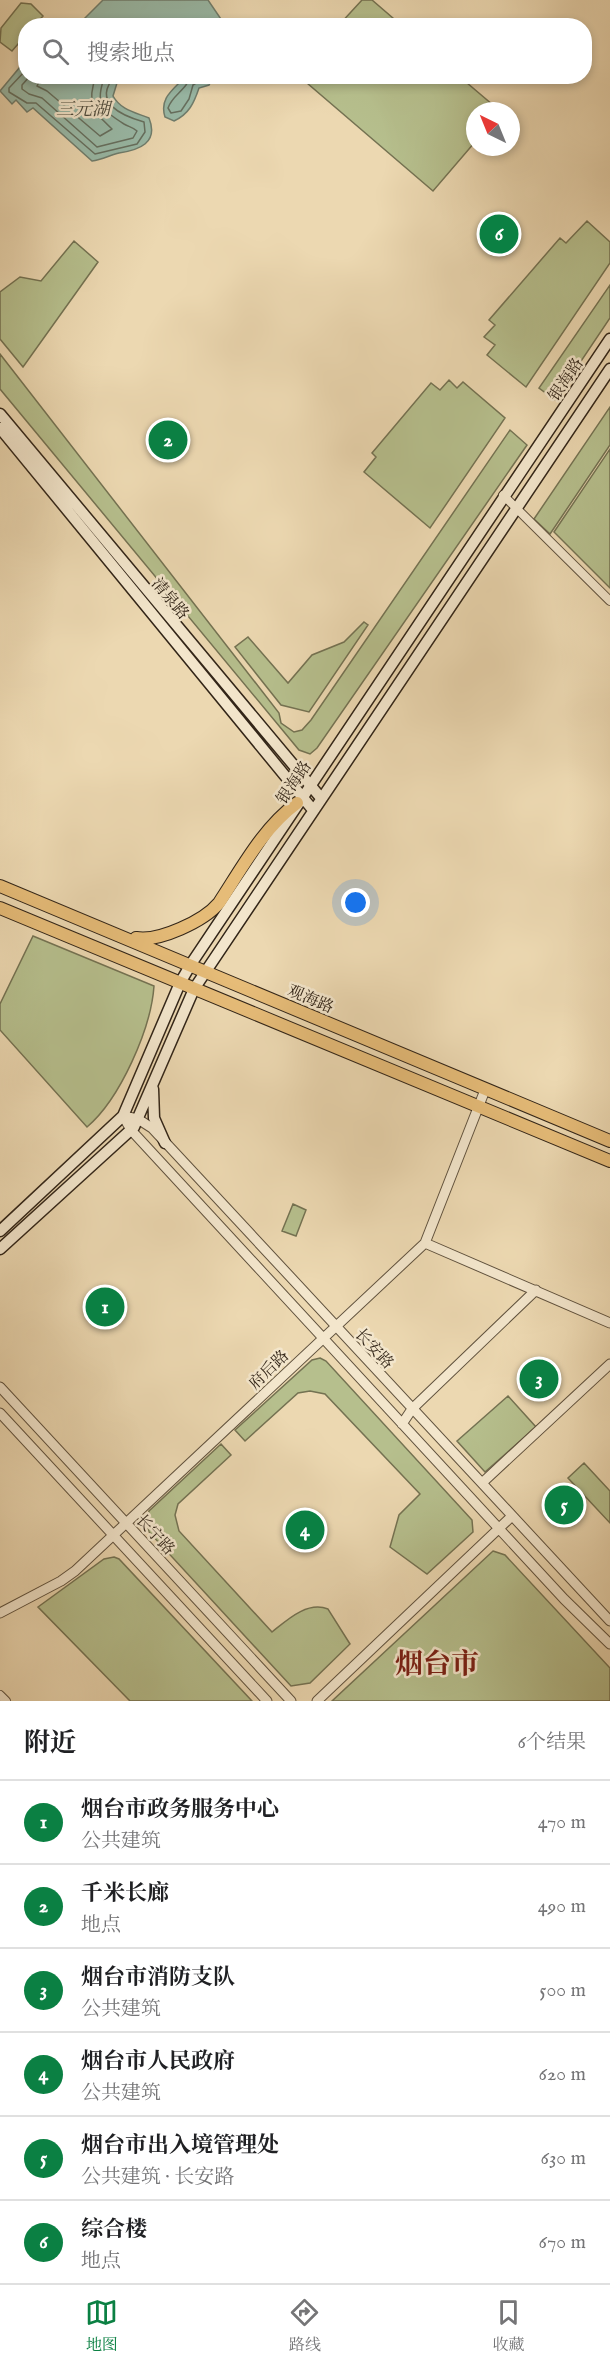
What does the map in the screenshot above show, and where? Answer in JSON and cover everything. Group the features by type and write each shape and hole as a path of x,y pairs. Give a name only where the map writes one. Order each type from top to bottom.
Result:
{"main road":[{"name":"银海路","path":"0,1232 123,1116 180,983 191,964 610,339"},
{"name":"银海路","path":"0,1249 130,1130 138,1119 194,989 205,971 610,369"},
{"name":"清泉路","path":"0,414 321,798"},
{"name":"清泉路","path":"0,428 299,800 313,810"},
{"path":"121,936 154,938 210,913 278,817 299,800"},
{"name":"观海路","path":"0,886 610,1141"},
{"path":"0,908 610,1161"},
{"path":"153,1084 154,1118 165,1143"}],"street":[{"path":"504,495 610,601"},
{"name":"府后路","path":"0,1613 61,1581 114,1535 425,1243 485,1090"},
{"path":"123,1116 138,1119"},
{"path":"123,1116 130,1130 402,1424 610,1644"},
{"name":"长安路","path":"138,1119 174,1152 610,1620"},
{"path":"162,1164 174,1152"},
{"path":"425,1243 610,1323"},
{"path":"402,1424 412,1409 536,1290"},
{"path":"482,1483 610,1364"},
{"name":"长宁路","path":"0,1387 291,1701"},
{"name":"长宁路","path":"0,1413 267,1701"},
{"path":"23,1438 35,1426"},
{"path":"316,1701 512,1516"},
{"path":"198,1627 210,1615"},
{"path":"0,1695 6,1701"}],"green space":[{"path":"362,0 372,0 393,18 345,18"},
{"path":"21,3 31,4 43,16 41,18 18,18 18,44 12,51 0,42 1,28"},
{"path":"308,84 468,84 489,102 466,102 466,152 433,191"},
{"path":"587,221 610,242 610,263 526,387 487,355 495,345 484,337 495,325 489,320 560,238 566,243"},
{"path":"74,241 98,262 23,367 0,339 0,292 20,277 41,281"},
{"path":"610,285 610,318 555,400 539,388"},
{"path":"0,354 279,713 281,723 294,732 302,730 311,720 510,430 527,445 317,748 310,754 299,750 0,389"},
{"path":"449,380 457,388 463,382 505,418 430,528 364,472 376,457 372,453 431,383 440,390"},
{"path":"610,407 610,445 550,534 534,519"},
{"path":"610,449 610,588 554,532"},
{"path":"364,622 368,625 309,712 281,705 235,647 248,637 288,683 312,655 344,642"},
{"path":"33,936 154,986 147,1022 132,1062 111,1099 87,1127 0,1030 0,1004"},
{"path":"293,1204 306,1210 296,1236 282,1231"},
{"path":"320,1358 326,1361 472,1520 473,1532 427,1574 390,1547 399,1515 420,1494 325,1394 310,1391 298,1393 245,1441 235,1430 312,1360"},
{"path":"508,1396 536,1427 485,1472 457,1441"},
{"path":"221,1444 231,1455 178,1504 175,1515 179,1531 272,1632 291,1617 305,1610 320,1607 328,1609 350,1644 310,1683 291,1686 149,1532 146,1521 149,1511"},
{"path":"584,1463 610,1491 610,1523 568,1478"},
{"path":"493,1551 505,1555 610,1668 610,1701 332,1701"},
{"path":"114,1557 119,1559 252,1701 130,1701 38,1607 104,1559"}],"water":[{"path":"103,0 208,0 220,18 85,18"},
{"name":"三元湖","path":"18,69 18,84 117,84 113,96 116,101 124,108 149,118 151,134 145,144 134,150 92,161 33,108 27,112 16,100 12,104 0,91"},
{"path":"178,84 210,84 199,88 187,111 174,121 165,117 164,105 168,95"}],"place":[{"name":"综合楼","path":"499,234"},
{"name":"千米长廊","path":"168,440"},
{"name":"烟台市政务服务中心","path":"105,1307"},
{"name":"烟台市消防支队","path":"539,1379"},
{"name":"烟台市出入境管理处","path":"564,1505"},
{"name":"烟台市人民政府","path":"305,1530"}],"district":[{"name":"烟台市","path":"437,1663"}]}
